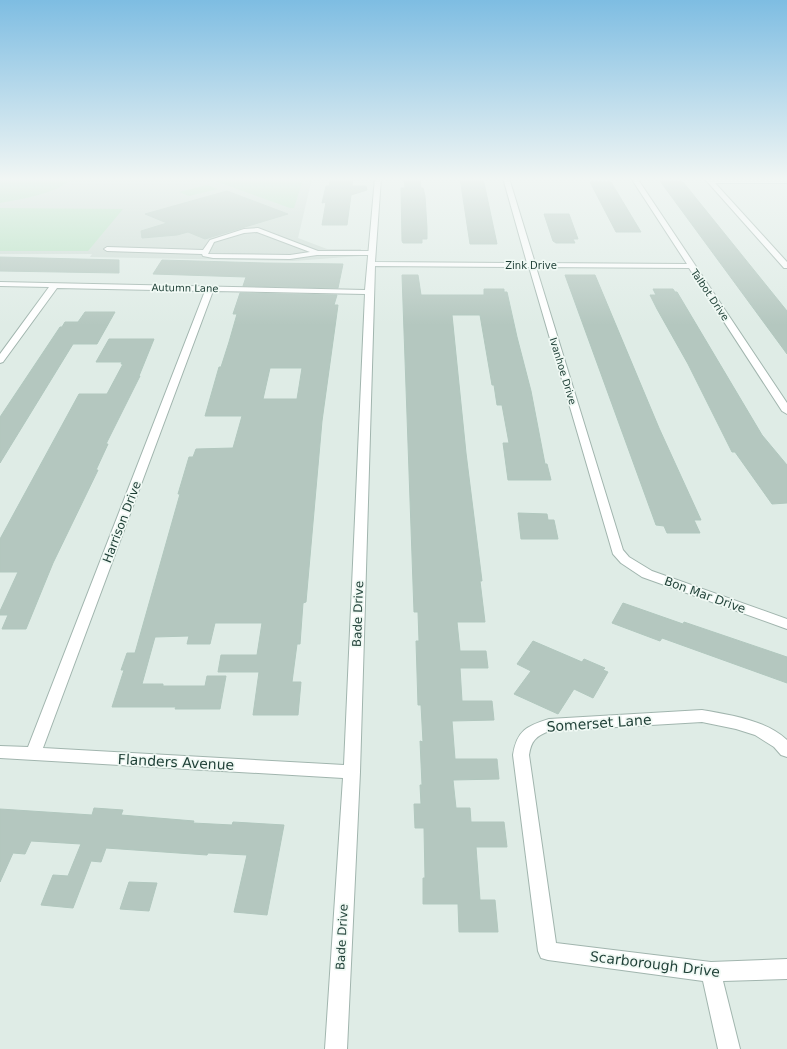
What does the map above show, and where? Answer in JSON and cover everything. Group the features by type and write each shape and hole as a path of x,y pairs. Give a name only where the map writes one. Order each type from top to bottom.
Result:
{"street":[{"name":"Bade Drive","path":"336,1049 352,772 370,292 374,227"},
{"name":"Ivanhoe Drive","path":"520,227 617,551 625,560"},
{"name":"Talbot Drive","path":"665,227 787,411"},
{"path":"751,227 787,266"},
{"name":"Zink Drive","path":"372,259 532,266 690,266"},
{"name":"Autumn Lane","path":"0,284 370,292"},
{"path":"0,360 54,285"},
{"name":"Harrison Drive","path":"33,754 210,289"},
{"name":"Bon Mar Drive","path":"625,560 647,574 787,624"},
{"name":"Somerset Lane","path":"548,950 521,755 523,741 533,730 549,725 702,716 726,720 760,731 782,743 787,751"},
{"name":"Flanders Avenue","path":"0,752 352,772"},
{"name":"Scarborough Drive","path":"548,950 711,972 787,969"},
{"path":"711,972 729,1049"}],"lane":[{"path":"205,252 210,241 240,232 253,230 267,233 317,252 372,259"},
{"path":"107,249 205,252 205,255 213,256 282,257 317,252"}],"shaded area":[{"path":"0,227 301,227 298,238 327,249 361,249 360,256 293,261 90,257 92,254 0,254"}],"green space":[{"path":"0,227 108,227 88,251 0,251"}],"building":[{"path":"154,227 245,227 205,239 188,232 177,235 142,238 141,231"},
{"path":"402,227 427,227 427,239 422,239 422,243 403,243"},
{"path":"467,227 493,227 497,244 470,244"},
{"path":"548,227 574,227 578,239 573,239 575,243 556,243 553,241"},
{"path":"613,227 638,227 641,232 616,232"},
{"path":"694,227 719,227 787,311 787,354"},
{"path":"0,257 119,260 119,273 0,271"},
{"path":"162,260 343,264 338,288 243,286 246,277 153,274"},
{"path":"402,275 418,275 421,295 484,295 484,289 504,289 504,292 507,292 531,391 545,464 547,464 551,480 508,480 503,443 509,443 502,405 497,405 494,385 492,385 480,315 452,315 466,453 482,581 480,581 485,622 457,622 460,651 486,651 488,668 460,668 462,701 492,701 494,720 452,721 455,759 497,759 499,779 453,780 456,808 470,808 471,822 504,822 507,847 476,847 480,900 495,900 498,932 459,932 458,904 423,904 423,878 425,878 424,828 415,828 414,804 421,804 420,785 422,785 420,741 423,742 421,705 418,705 416,641 419,641 418,612 414,612"},
{"path":"565,275 595,275 659,428 701,520 694,520 700,533 667,533 664,526 656,525"},
{"path":"653,289 673,289 677,292 762,435 787,465 787,503 772,504 735,452 732,452 688,364 650,295 656,295"},
{"path":"240,293 337,295 334,305 338,305 322,421 306,602 303,603 300,644 297,644 292,682 301,682 298,715 253,715 259,672 218,672 221,655 257,655 262,623 215,623 210,644 187,644 189,636 155,637 142,684 163,684 163,686 205,686 207,676 226,676 220,709 112,707 124,670 121,670 127,653 135,653 189,457 193,457 196,449 233,448 242,416 205,416 219,367 221,367 237,314 233,314","holes":["270,368 302,368 297,399 263,399"]},
{"path":"85,312 115,312 97,344 73,344 0,463 0,417 60,327 62,327 65,322 78,322"},
{"path":"109,339 154,339 140,376 106,444 108,444 96,470 98,470 53,563 26,629 2,629 8,615 0,615 0,611 18,572 0,572 0,539 79,394 107,394 123,364 121,364 122,362 96,362"},
{"path":"518,513 547,514 548,520 554,520 558,539 521,539"},
{"path":"623,603 787,657 787,683 662,638 660,641 612,623"},
{"path":"533,641 582,662 584,659 605,668 603,670 608,672 593,698 574,689 558,714 514,694 531,671 517,664"},
{"path":"94,808 123,810 121,815 194,821 193,823 232,825 233,822 284,825 267,915 234,912 247,855 208,853 207,855 106,848 101,862 91,861 73,908 41,905 53,875 68,876 81,844 31,841 25,854 13,853 0,882 0,809 92,815"},
{"path":"129,882 157,883 149,911 120,909"}]}
